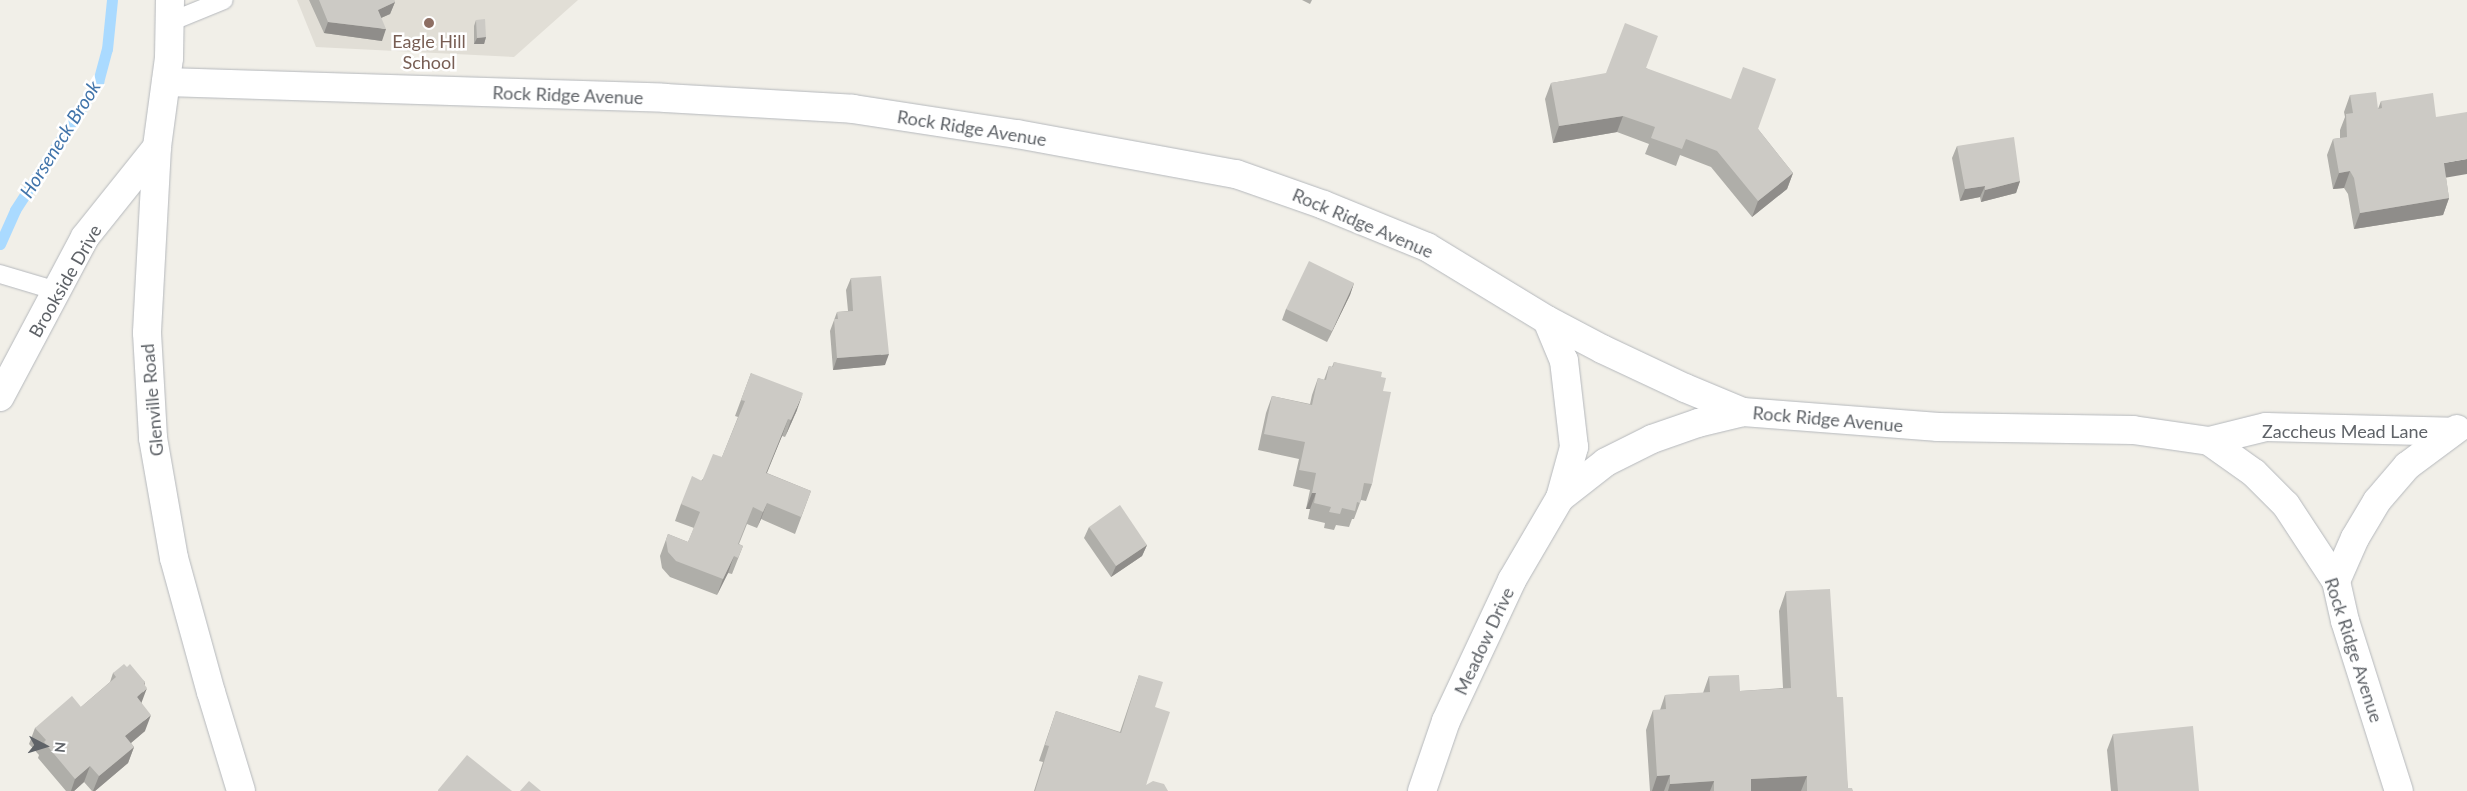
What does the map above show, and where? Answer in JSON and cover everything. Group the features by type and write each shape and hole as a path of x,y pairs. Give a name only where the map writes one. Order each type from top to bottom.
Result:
{"street":[{"name":"Glenville Road","path":"170,11 166,82 157,147 147,333 153,438 174,558 210,692 241,791"},
{"name":"Rock Ridge Avenue","path":"166,82 665,98 843,108 1026,136 1236,174 1324,205 1427,247 1547,320 1676,384 1743,412 1938,428 2133,430 2209,441 2254,473 2286,505 2336,581 2345,621 2399,791"},
{"name":"Brookside Drive","path":"0,397 85,237 157,147"},
{"name":"Meadow Drive","path":"1422,791 1446,721 1512,580 1560,498 1574,447 1564,361 1547,320"},
{"name":"Meadow Drive","path":"1560,498 1606,462 1652,440 1698,423 1743,412"},
{"name":"Zaccheus Mead Lane","path":"2209,441 2266,427 2459,428"},
{"name":"Zaccheus Mead Lane","path":"2336,581 2355,538 2377,501 2407,466 2459,428"}],"lane":[{"path":"170,11 224,0"},
{"path":"6,276 57,291"}],"shaded area":[{"name":"Eagle Hill School","path":"297,0 578,0 514,57 316,47"}],"building":[{"path":"319,0 394,0 395,2 378,10 386,29 328,22"},
{"path":"485,19 486,37 477,38 476,20"},
{"path":"1625,23 1658,36 1646,68 1731,99 1743,67 1776,79 1758,129 1793,173 1758,201 1717,151 1686,139 1682,149 1651,138 1655,127 1623,116 1559,126 1551,83 1606,73"},
{"path":"2376,92 2378,109 2382,108 2381,101 2433,93 2436,117 2467,112 2467,159 2444,163 2449,198 2360,213 2354,178 2350,171 2339,173 2333,139 2347,137 2346,114 2353,113 2350,95"},
{"path":"2014,137 2020,181 1985,190 1985,186 1965,189 1957,146"},
{"path":"1309,261 1354,283 1332,331 1286,309"},
{"path":"881,276 889,354 837,358 834,319 838,319 837,312 853,311 851,278"},
{"path":"1334,362 1382,372 1381,377 1386,378 1383,391 1391,392 1372,484 1364,483 1360,503 1357,502 1355,511 1342,508 1340,514 1329,512 1331,507 1314,503 1316,493 1312,493 1316,473 1299,470 1305,442 1264,434 1272,396 1312,405 1318,378 1326,380 1329,366 1333,367"},
{"path":"751,373 803,393 791,420 788,419 766,473 811,491 801,517 767,503 763,512 753,507 738,544 743,546 738,558 734,556 723,579 676,561 668,552 666,540 668,534 688,542 700,512 681,504 692,476 702,481 713,454 722,457 745,401 741,400"},
{"path":"1120,505 1147,545 1116,566 1089,527"},
{"path":"1830,589 1837,697 1843,697 1848,788 1852,788 1853,791 1807,791 1807,776 1751,779 1751,791 1714,791 1714,781 1670,784 1670,775 1657,776 1653,710 1666,709 1665,695 1710,692 1709,676 1739,675 1740,691 1791,688 1786,591"},
{"path":"124,664 127,667 130,664 145,682 144,684 147,688 137,697 151,715 125,736 134,747 99,776 90,766 75,779 44,742 46,740 35,728 72,696 81,707 116,677 113,673"},
{"path":"1139,675 1163,682 1155,707 1170,712 1146,785 1153,781 1164,784 1168,791 1035,791 1049,746 1045,745 1056,711 1121,733"},
{"path":"2193,726 2199,791 2118,791 2113,734"},
{"path":"467,755 512,791 438,791"},
{"path":"529,781 541,791 520,791"}],"waterway":[{"name":"Horseneck Brook","path":"0,244 15,210 98,82 107,49 112,0"}],"place":[{"name":"Eagle Hill School","path":"429,23"}]}
